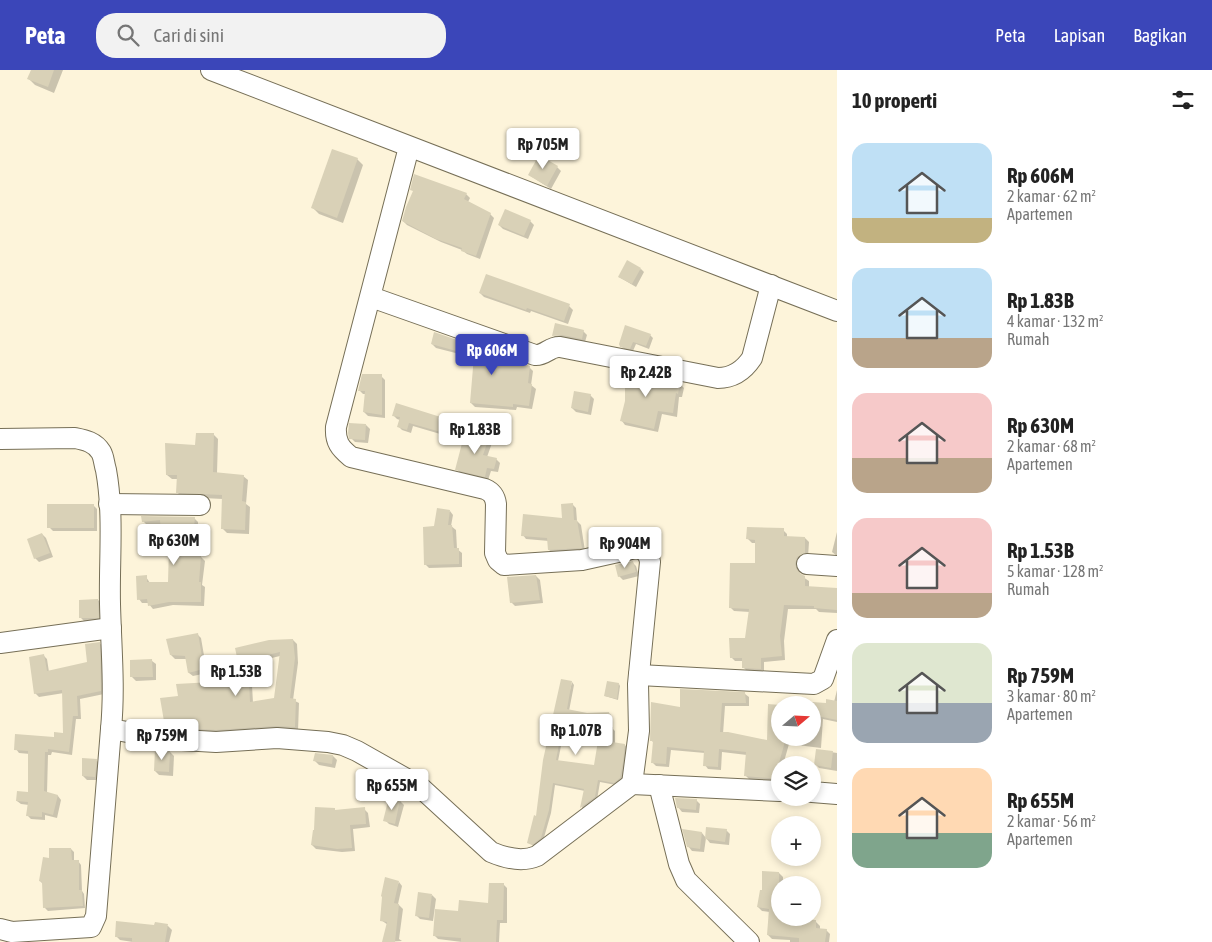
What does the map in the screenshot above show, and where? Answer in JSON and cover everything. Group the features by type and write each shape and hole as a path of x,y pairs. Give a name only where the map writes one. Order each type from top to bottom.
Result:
{"street":[{"path":"211,70 837,311"},
{"path":"410,147 336,428 336,438 340,448 351,457 491,492 496,504 495,553 498,560 504,565 582,560 636,548 648,554 650,562 639,675 639,731 632,784"},
{"path":"371,297 535,355 540,356 554,347 560,347 726,378 745,368 752,358 771,285"},
{"path":"0,439 75,438 94,444 101,452 108,484 111,628 114,674 96,916 91,935 0,930"},
{"path":"109,504 200,506"},
{"path":"807,564 837,566"},
{"path":"0,643 111,628"},
{"path":"639,675 814,684 823,679 837,640"},
{"path":"111,729 165,740 216,742 278,738 311,740 343,745 419,786 491,852 506,857 528,859 538,856 632,784 771,791"},
{"path":"659,785 679,864 686,880 748,942"},
{"path":"821,793 837,794"}],"building":[{"path":"31,70 54,70 48,87 27,79"},
{"path":"332,149 358,158 337,218 311,208"},
{"path":"539,155 558,166 547,186 528,175"},
{"path":"414,174 467,193 464,199 491,213 476,256 461,251 462,248 436,239 402,221 413,191 410,190"},
{"path":"505,209 531,220 524,236 498,225"},
{"path":"627,260 641,268 632,284 618,277"},
{"path":"486,274 570,304 564,321 479,293"},
{"path":"555,323 584,330 582,339 562,335 552,336"},
{"path":"625,325 651,334 646,346 633,342 630,349 620,347 619,344"},
{"path":"434,332 489,351 488,356 510,359 530,366 528,383 532,384 529,406 513,404 513,407 470,403 474,356 431,344"},
{"path":"615,370 680,383 678,394 676,393 673,413 658,411 654,429 620,421 625,401 625,381 613,379"},
{"path":"362,374 382,374 382,415 363,412 365,391 358,391"},
{"path":"574,391 591,394 588,412 571,408"},
{"path":"396,403 466,425 462,438 409,423 407,430 397,427 400,417 392,416"},
{"path":"349,423 366,424 365,440 349,439"},
{"path":"466,428 489,438 483,455 497,458 494,469 487,468 485,477 455,470"},
{"path":"196,433 214,433 213,472 244,475 242,501 246,502 245,530 221,529 222,495 176,493 177,475 166,475 165,443 195,445"},
{"path":"573,503 574,520 577,520 582,548 548,550 547,538 521,536 523,514 562,518 561,504"},
{"path":"47,504 94,504 94,528 47,528"},
{"path":"437,508 450,510 448,525 452,525 454,548 459,548 459,564 424,565 423,527 434,526"},
{"path":"141,516 195,517 194,528 188,528 190,555 201,556 199,582 201,582 201,602 169,602 148,606 147,599 137,600 136,576 147,575 147,582 168,582 169,547 162,547 160,520 142,522"},
{"path":"747,527 784,528 784,536 805,537 805,553 797,557 795,564 797,570 805,576 805,586 837,588 837,610 814,608 814,606 784,605 780,636 782,656 761,658 761,669 742,668 742,658 730,658 729,638 745,638 749,609 729,608 730,563 755,563 755,540 746,539"},
{"path":"42,533 50,553 34,559 27,539"},
{"path":"633,561 636,572 618,577 615,565"},
{"path":"536,575 540,600 510,603 507,577"},
{"path":"98,599 99,618 79,618 79,600"},
{"path":"198,633 204,669 188,673 185,656 170,655 166,639"},
{"path":"293,639 295,658 290,698 296,699 295,727 276,726 216,730 165,727 160,698 178,696 176,684 249,680 250,702 274,698 280,652 238,662 235,648 269,640"},
{"path":"100,642 101,691 77,696 78,716 73,716 69,752 48,749 48,752 45,752 44,791 58,795 53,815 42,812 42,817 26,816 28,802 16,801 17,791 28,792 28,751 14,750 15,734 54,737 54,732 63,733 62,690 34,694 29,657 44,654 47,671 87,662 85,644"},
{"path":"152,659 153,677 130,677 130,660"},
{"path":"561,679 572,681 567,709 587,713 609,712 610,727 613,727 612,742 625,744 620,778 614,783 598,780 595,797 580,808 584,789 553,783 549,810 541,838 532,845 527,843 534,815 536,816 543,760","holes":["561,734 598,741 594,765 556,760"]},
{"path":"607,681 619,683 617,699 604,696"},
{"path":"680,689 745,692 746,703 722,703 720,732 767,740 768,704 771,704 771,746 784,746 781,756 771,756 771,778 744,776 746,752 719,749 718,767 703,766 704,751 667,747 666,764 651,763 653,741 650,741 651,702 680,707"},
{"path":"826,699 837,701 837,720 821,717 821,703 826,703"},
{"path":"155,749 170,751 169,772 154,771"},
{"path":"816,749 833,751 831,768 821,766 821,756 815,756"},
{"path":"315,753 333,755 332,764 313,761"},
{"path":"82,758 97,759 95,777 82,776"},
{"path":"389,797 400,800 395,824 383,821"},
{"path":"675,798 697,799 696,810 677,808"},
{"path":"315,807 335,808 335,810 365,807 366,824 350,825 352,848 337,849 311,845"},
{"path":"706,827 727,829 725,842 705,839"},
{"path":"682,829 702,832 700,849 687,847"},
{"path":"49,848 71,848 72,860 79,860 79,890 82,890 83,906 43,908 42,882 39,881 43,857 49,858"},
{"path":"762,871 779,872 779,876 771,876 771,926 816,926 816,928 827,929 825,942 799,942 799,938 767,935 769,909 757,907 760,890 762,890"},
{"path":"385,877 399,881 394,903 399,904 395,942 382,942 387,922 380,921 381,896"},
{"path":"489,883 504,883 503,920 497,920 496,942 461,942 461,938 433,936 435,909 458,911 459,900 488,903"},
{"path":"418,892 432,894 429,918 415,916"},
{"path":"116,921 154,925 155,922 168,924 165,942 132,942 132,938 115,937"}]}
